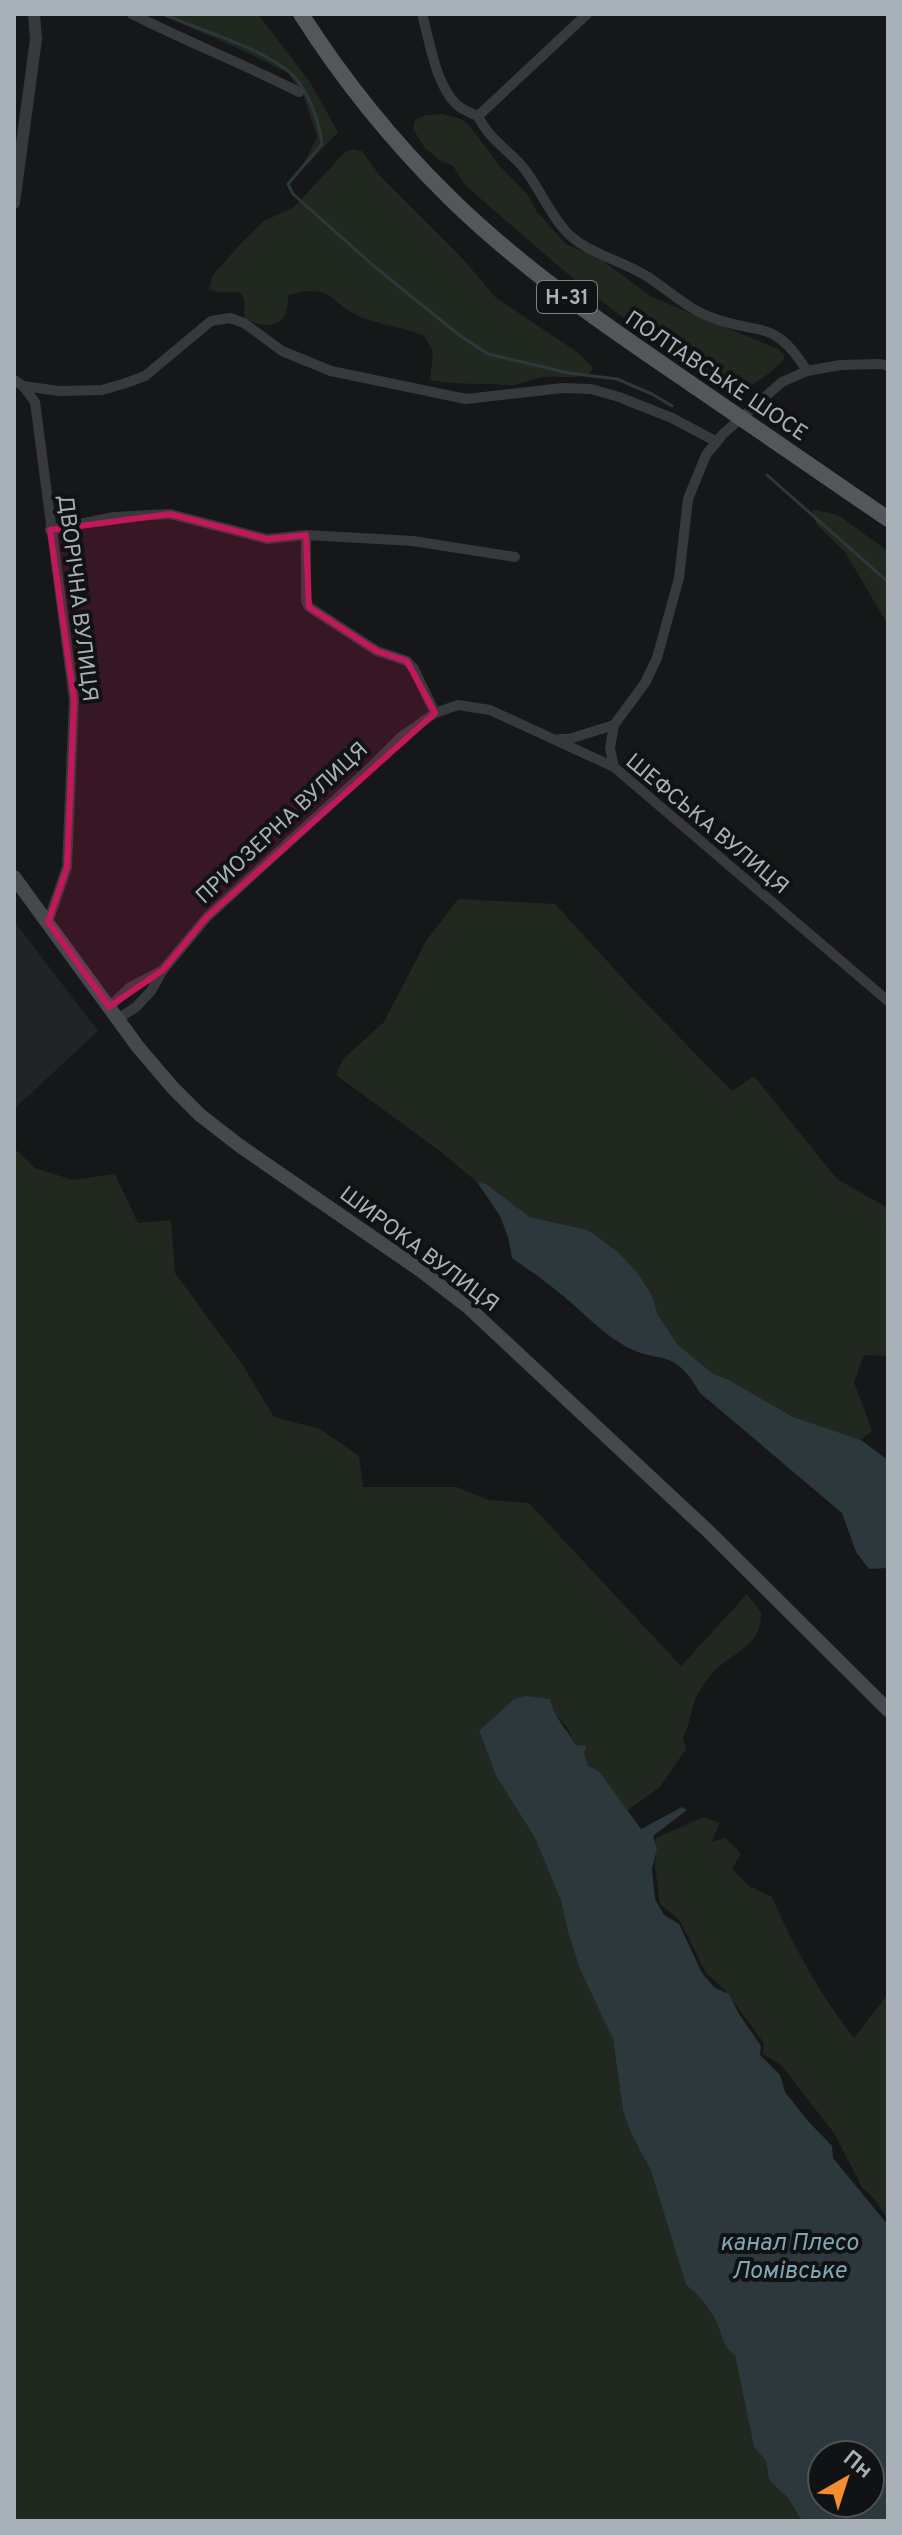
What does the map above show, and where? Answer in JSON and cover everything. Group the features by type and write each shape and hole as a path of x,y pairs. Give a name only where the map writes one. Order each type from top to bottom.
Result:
{"main road":[{"name":"ПОЛТАВСЬКЕ ШОСЕ","path":"301,14 379,120 451,200 529,267 591,314 888,519"},
{"name":"ШИРОКА ВУЛИЦЯ","path":"14,877 118,1019 173,1088 200,1115 468,1307 709,1532 888,1710"}],"street":[{"path":"14,203 36,39 34,14"},
{"path":"132,14 299,92"},
{"path":"422,14 443,84 459,108 478,116 486,132 525,170 563,229 710,317 761,329 783,338 807,371"},
{"path":"478,116 587,14"},
{"path":"18,383 59,391 102,390 126,383 145,376 211,321 230,318 244,323 282,351 331,371 466,399 563,388 591,389 672,418 717,442"},
{"path":"614,767 610,748 614,725 645,683 657,658 679,578 688,499 706,455 740,418 782,382 807,371 840,365 885,364"},
{"name":"ДВОРІЧНА ВУЛИЦЯ","path":"18,383 35,402 74,700 67,867 48,922"},
{"path":"50,530 114,517 170,514 267,539 306,535 413,541 515,557"},
{"path":"306,535 306,601 309,607 377,651 407,661 435,713"},
{"name":"ШЕФСЬКА ВУЛИЦЯ","path":"435,713 458,705 490,710 614,767 888,1001"},
{"name":"ПРИОЗЕРНА ВУЛИЦЯ","path":"118,1019 136,1007 151,991 163,970 207,917 402,736 435,713"},
{"path":"553,738 569,739 614,725"},
{"path":"109,1007 129,988 163,970"}],"highlighted area":[{"path":"170,514 267,539 306,535 309,607 377,651 407,661 435,713 207,917 163,970 109,1007 48,922 67,867 74,700 50,530"}],"shaded area":[{"path":"158,14 258,14 310,82 338,132 308,164 305,161 317,137 304,97 288,73"},
{"path":"442,114 468,124 566,244 599,258 652,297 778,349 784,354 784,360 753,384 739,389 723,388 705,377 667,337 633,325 589,292 464,184 453,166 425,148 413,129 415,120 426,115"},
{"path":"353,149 362,151 380,176 465,261 495,297 577,352 593,368 588,375 544,377 510,385 430,380 433,352 424,336 355,314 324,293 308,291 289,295 285,315 277,323 266,325 244,317 240,293 209,289 212,276 243,241 264,221 294,207 345,152"},
{"path":"812,509 838,515 888,551 888,625 845,552 816,524"},
{"path":"458,899 555,904 732,1091 754,1076 837,1179 888,1208 885,1227 888,1229 888,1356 864,1355 854,1382 872,1431 861,1440 793,1417 712,1373 677,1344 657,1313 652,1295 637,1272 618,1252 588,1230 530,1217 486,1184 477,1182 336,1075 343,1059 384,1022 426,941"},
{"path":"14,921 98,1031 14,1109"},
{"path":"14,1148 35,1168 73,1180 115,1174 138,1223 171,1220 175,1273 242,1364 274,1417 320,1429 359,1456 363,1487 457,1487 489,1500 529,1503 681,1666 747,1594 761,1612 754,1638 715,1670 700,1690 683,1738 686,1749 660,1787 627,1811 599,1771 588,1766 584,1752 553,1712 514,1699 479,1732 496,1776 535,1838 561,1901 568,1932 613,2039 623,2111 651,2171 686,2285 707,2306 725,2344 735,2354 754,2447 766,2461 769,2480 788,2498 802,2521 14,2521"},
{"path":"704,1817 720,1823 711,1842 726,1838 741,1854 732,1869 749,1886 772,1897 808,1970 854,2038 888,1994 888,2220 862,2187 834,2133 781,2065 763,2054 764,2043 724,1989 706,1973 680,1921 660,1904 655,1867 656,1838"}],"water":[{"path":"477,1182 486,1184 530,1217 588,1230 618,1252 637,1272 652,1295 657,1313 677,1344 712,1373 793,1417 861,1440 888,1460 888,1568 869,1569 856,1552 842,1513 700,1393 681,1367 620,1343 512,1258 500,1216"},
{"name":"канал Плесо Ломівське","path":"525,1696 550,1699 557,1717 576,1745 587,1746 584,1752 588,1766 599,1771 641,1829 682,1807 687,1810 653,1836 657,1848 652,1869 655,1899 664,1915 679,1924 702,1973 715,1988 729,1994 761,2046 760,2055 780,2075 785,2092 832,2146 833,2158 888,2225 888,2521 802,2521 788,2498 769,2480 766,2461 754,2447 735,2355 725,2344 710,2311 686,2285 651,2171 630,2131 623,2111 613,2039 580,1969 561,1901 535,1838 496,1776 479,1731 514,1699"}],"waterway":[{"path":"164,14 256,52 292,74 310,102 322,144 288,184 293,194 375,267 459,335 488,354 569,373 617,379 672,406"},
{"path":"767,475 888,582"}]}
